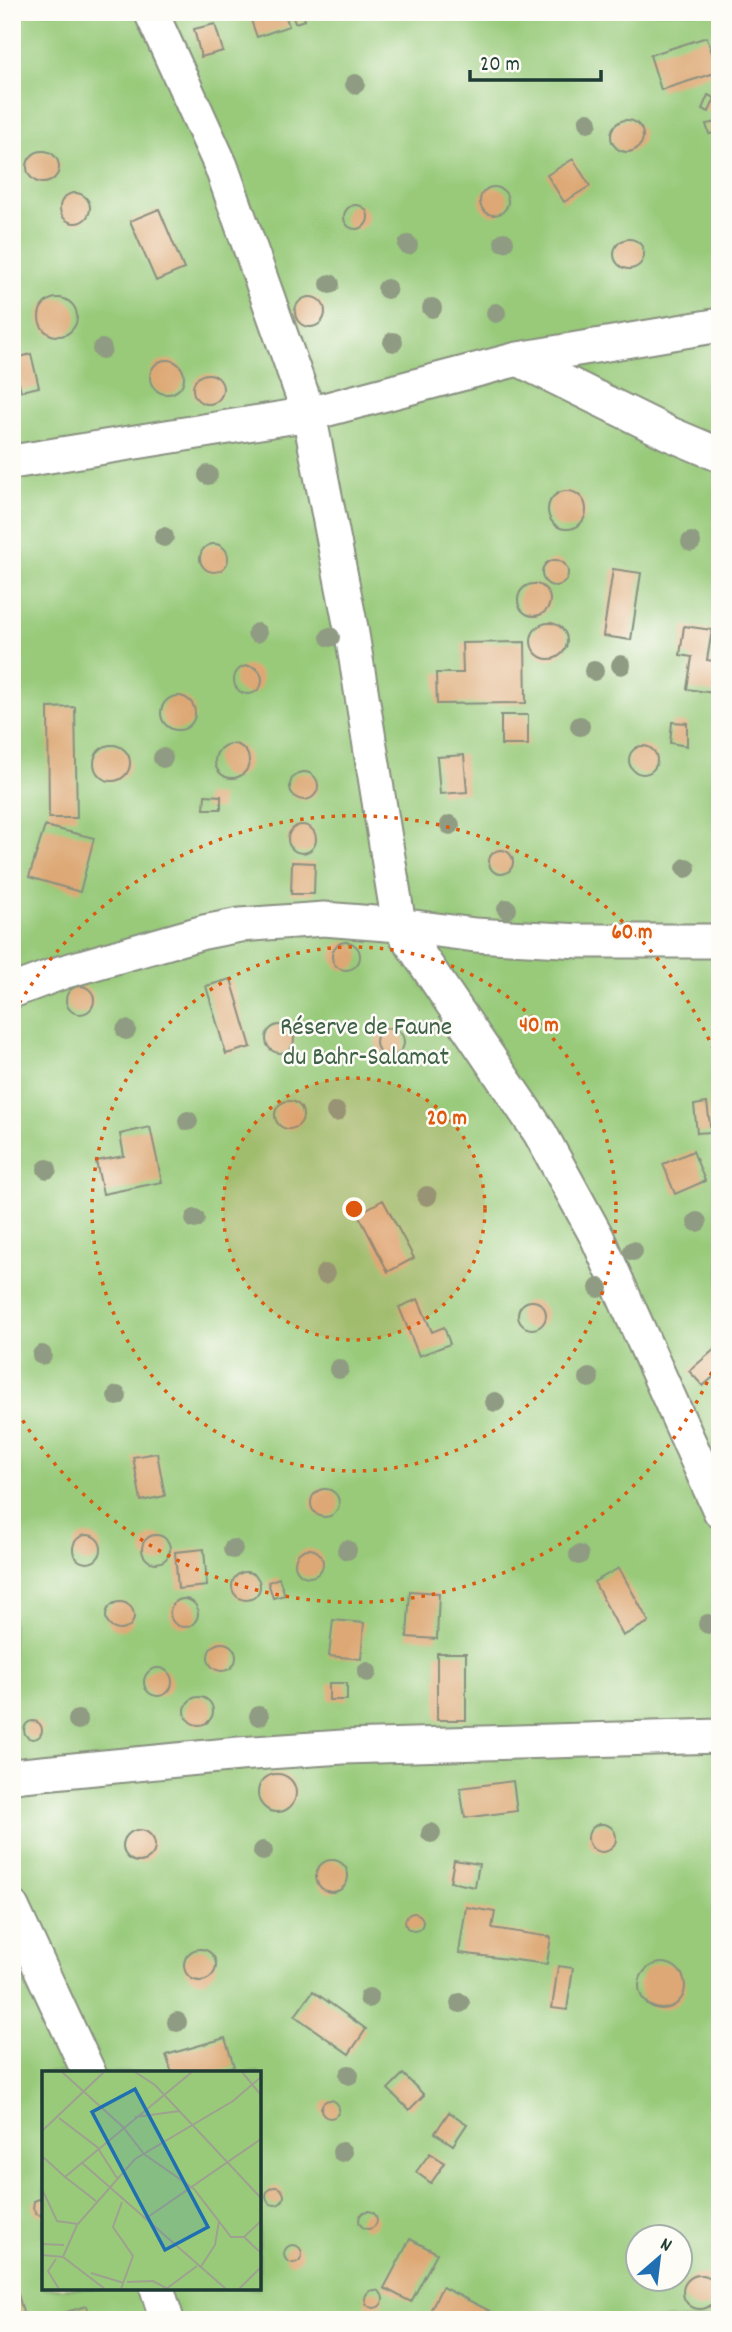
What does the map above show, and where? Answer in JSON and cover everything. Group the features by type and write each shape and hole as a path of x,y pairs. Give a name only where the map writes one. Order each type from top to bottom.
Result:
{"street":[{"path":"151,12 220,166 309,414 351,628 399,925 540,1133 591,1225 720,1511"},
{"path":"12,462 309,414 518,359 720,325"},
{"path":"518,359 668,433 720,455"},
{"path":"12,991 63,972 204,932 240,925 324,919 399,925 475,936 581,941 720,941"},
{"path":"12,1776 330,1748 720,1735"},
{"path":"12,1907 88,2071"},
{"path":"158,2290 167,2320"}],"green space":[{"name":"Réserve de Faune du Bahr-Salamat","path":"12,12 720,12 720,2320 12,2320"}],"building":[{"path":"248,12 284,12 289,26 257,37"},
{"path":"291,12 303,12 305,20 295,23"},
{"path":"215,24 223,51 201,57 194,29"},
{"path":"707,37 718,72 661,90 650,55"},
{"path":"708,95 715,98 709,112 702,109"},
{"path":"627,120 638,125 643,136 638,147 627,152 616,147 611,136 616,125"},
{"path":"718,122 720,132 709,134 706,124"},
{"path":"43,151 54,156 59,167 54,178 43,183 32,178 27,167 32,156"},
{"path":"573,159 590,186 564,202 547,175"},
{"path":"494,187 504,191 508,201 504,211 494,215 484,211 480,201 484,191"},
{"path":"75,193 86,197 90,208 86,219 75,223 64,219 60,208 64,197"},
{"path":"356,205 367,212 368,217 361,228 356,229 345,222 344,217 351,206"},
{"path":"159,209 184,269 156,281 130,221"},
{"path":"629,239 640,243 644,254 640,265 629,269 618,265 614,254 618,243"},
{"path":"310,297 321,301 325,312 321,323 310,327 299,323 295,312 299,301"},
{"path":"58,298 71,304 77,317 71,330 58,336 45,330 39,317 45,304"},
{"path":"31,354 39,387 21,391 13,359"},
{"path":"167,360 179,365 184,377 179,389 167,394 155,389 150,377 155,365"},
{"path":"208,374 219,378 223,389 219,400 208,404 197,400 193,389 197,378"},
{"path":"567,491 580,497 586,510 580,523 567,529 554,523 548,510 554,497"},
{"path":"214,544 224,548 228,558 224,568 214,572 204,568 200,558 204,548"},
{"path":"555,560 564,564 568,573 564,582 555,586 546,582 542,573 546,564"},
{"path":"613,569 641,573 631,640 603,636"},
{"path":"534,584 545,589 550,600 545,611 534,616 523,611 518,600 523,589"},
{"path":"549,623 562,628 567,641 562,654 549,659 536,654 531,641 536,628"},
{"path":"684,626 712,630 707,660 720,662 720,694 687,689 692,657 680,655"},
{"path":"525,642 526,703 437,704 436,673 463,673 462,643"},
{"path":"248,666 258,670 262,680 258,690 248,694 238,690 234,680 238,670"},
{"path":"178,696 190,701 195,713 190,725 178,730 166,725 161,713 166,701"},
{"path":"75,707 77,818 49,818 48,708"},
{"path":"501,715 528,715 528,745 501,745"},
{"path":"672,722 687,723 687,746 670,743"},
{"path":"232,744 244,749 249,761 244,773 232,778 220,773 215,761 220,749"},
{"path":"112,745 125,750 130,763 125,776 112,781 99,776 94,763 99,750"},
{"path":"643,746 653,750 657,760 653,770 643,774 633,770 629,760 633,750"},
{"path":"464,755 467,792 440,794 437,757"},
{"path":"304,772 314,776 318,786 314,796 304,800 294,796 290,786 294,776"},
{"path":"205,795 221,796 221,809 204,809"},
{"path":"302,825 312,829 316,839 312,849 302,853 292,849 288,839 292,829"},
{"path":"45,826 94,838 80,892 29,877"},
{"path":"12,836 19,837 14,868 12,868"},
{"path":"501,850 512,857 513,862 506,873 501,874 490,867 489,862 496,851"},
{"path":"292,862 315,863 314,894 291,894"},
{"path":"346,942 356,946 360,956 356,966 346,970 336,966 332,956 336,946"},
{"path":"231,979 251,1047 226,1054 206,986"},
{"path":"80,986 90,990 94,1000 90,1010 80,1014 70,1010 66,1000 70,990"},
{"path":"280,1025 290,1029 294,1039 290,1049 280,1053 270,1049 266,1039 270,1029"},
{"path":"390,1028 400,1032 404,1042 400,1052 390,1056 380,1052 376,1042 380,1032"},
{"path":"289,1101 299,1105 303,1115 299,1125 289,1129 279,1125 275,1115 279,1105"},
{"path":"707,1103 711,1132 697,1133 694,1105"},
{"path":"150,1127 162,1182 103,1194 96,1161 124,1156 120,1134"},
{"path":"693,1151 705,1181 675,1194 663,1164"},
{"path":"383,1200 414,1258 388,1272 358,1214"},
{"path":"418,1299 432,1332 444,1327 450,1344 419,1356 399,1307"},
{"path":"532,1301 542,1305 546,1315 542,1325 532,1329 522,1325 518,1315 522,1305"},
{"path":"716,1348 720,1352 720,1371 703,1386 689,1371"},
{"path":"157,1453 165,1496 141,1501 133,1457"},
{"path":"325,1489 335,1493 339,1503 335,1513 325,1517 315,1513 311,1503 315,1493"},
{"path":"87,1535 97,1539 101,1549 97,1559 87,1563 77,1559 73,1549 77,1539"},
{"path":"156,1535 166,1539 170,1549 166,1559 156,1563 146,1559 142,1549 146,1539"},
{"path":"204,1549 207,1586 178,1589 175,1552"},
{"path":"309,1549 319,1553 323,1563 319,1573 309,1577 299,1573 295,1563 299,1553"},
{"path":"619,1568 649,1622 623,1636 594,1582"},
{"path":"246,1572 256,1576 260,1586 256,1596 246,1600 236,1596 232,1586 236,1576"},
{"path":"279,1578 285,1595 273,1598 268,1582"},
{"path":"410,1591 439,1593 437,1639 407,1637"},
{"path":"184,1599 194,1603 198,1613 194,1623 184,1627 174,1623 170,1613 174,1603"},
{"path":"120,1602 130,1606 134,1616 130,1626 120,1630 110,1626 106,1616 110,1606"},
{"path":"333,1620 364,1623 361,1659 329,1656"},
{"path":"222,1643 232,1647 236,1657 232,1667 222,1671 212,1667 208,1657 212,1647"},
{"path":"437,1653 466,1653 466,1720 437,1720"},
{"path":"158,1668 168,1672 172,1682 168,1692 158,1696 148,1692 144,1682 148,1672"},
{"path":"329,1683 347,1683 347,1700 329,1700"},
{"path":"199,1697 209,1701 213,1711 209,1721 199,1725 189,1721 185,1711 189,1701"},
{"path":"33,1721 39,1724 42,1730 39,1736 33,1739 27,1736 24,1730 27,1724"},
{"path":"277,1774 290,1780 296,1793 290,1806 277,1812 264,1806 258,1793 264,1780"},
{"path":"513,1781 517,1811 465,1818 460,1788"},
{"path":"602,1824 612,1828 616,1838 612,1848 602,1852 592,1848 588,1838 592,1828"},
{"path":"139,1830 150,1835 155,1846 150,1857 139,1862 128,1857 123,1846 128,1835"},
{"path":"332,1860 343,1865 348,1876 343,1887 332,1892 321,1887 316,1876 321,1865"},
{"path":"454,1860 479,1864 475,1887 450,1882"},
{"path":"466,1907 495,1912 492,1928 551,1937 547,1964 459,1953"},
{"path":"414,1913 420,1916 423,1922 420,1928 414,1931 408,1928 405,1922 408,1916"},
{"path":"200,1949 211,1954 216,1965 211,1976 200,1981 189,1976 184,1965 189,1954"},
{"path":"662,1963 679,1969 685,1986 679,2003 662,2009 645,2003 639,1986 645,1969"},
{"path":"558,1966 573,1968 567,2010 552,2008"},
{"path":"313,1991 366,2029 349,2054 295,2016"},
{"path":"225,2038 234,2066 216,2071 171,2071 166,2055"},
{"path":"403,2074 424,2095 409,2110 388,2089"},
{"path":"330,2100 336,2103 339,2109 336,2115 330,2118 324,2115 321,2109 324,2103"},
{"path":"449,2112 467,2124 453,2145 435,2133"},
{"path":"430,2153 445,2163 431,2183 416,2172"},
{"path":"275,2187 281,2190 284,2196 281,2202 275,2205 269,2202 266,2196 269,2190"},
{"path":"42,2198 42,2216 36,2214 34,2201"},
{"path":"368,2211 374,2214 377,2220 374,2226 368,2229 362,2226 359,2220 362,2214"},
{"path":"410,2239 437,2253 411,2302 384,2288"},
{"path":"293,2245 299,2248 302,2254 299,2260 293,2263 287,2260 284,2254 287,2248"},
{"path":"13,2275 25,2320 12,2320"},
{"path":"694,2276 707,2276 716,2285 716,2299 707,2308 693,2308 684,2299 683,2294 694,2294"},
{"path":"442,2287 500,2316 498,2320 447,2320 430,2311"},
{"path":"374,2290 380,2293 383,2299 380,2305 374,2308 368,2305 365,2299 368,2293"},
{"path":"87,2306 91,2320 58,2320 56,2315"}]}
